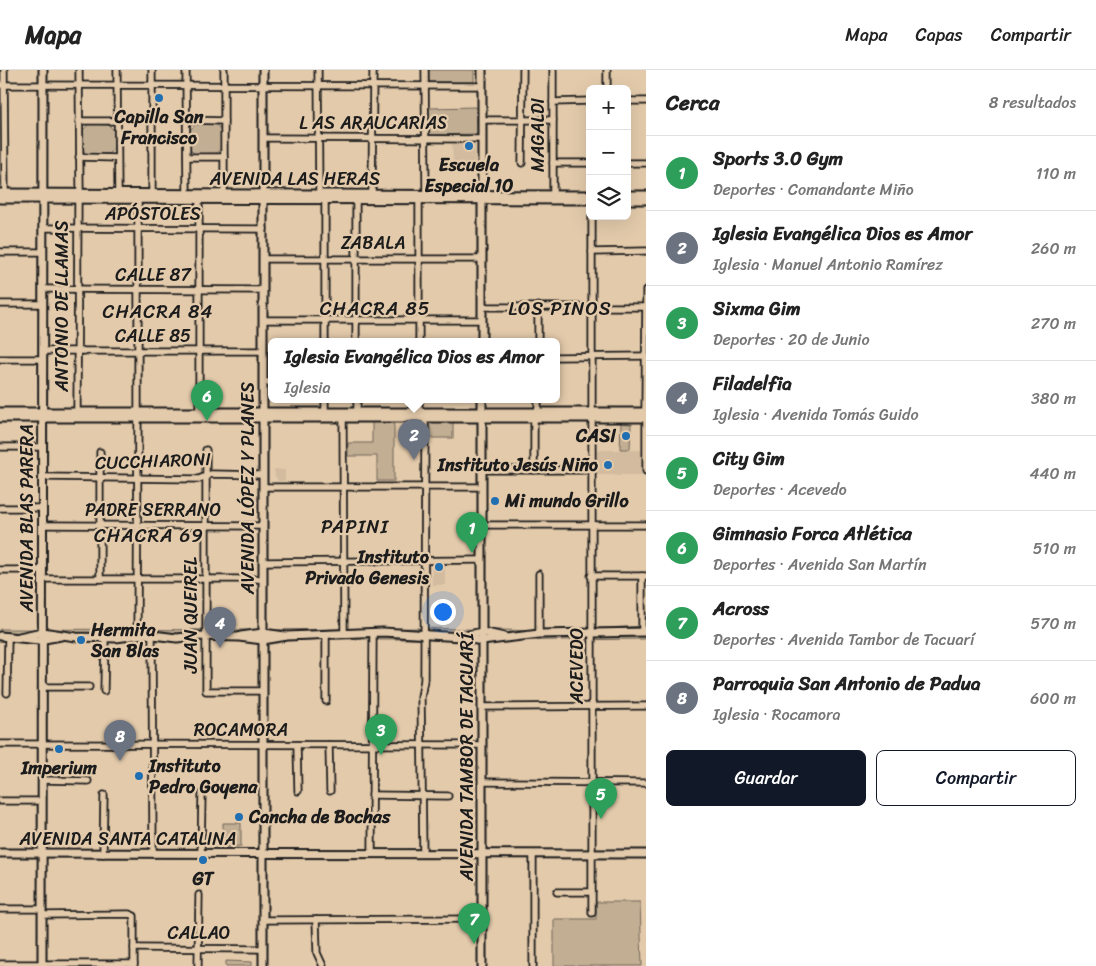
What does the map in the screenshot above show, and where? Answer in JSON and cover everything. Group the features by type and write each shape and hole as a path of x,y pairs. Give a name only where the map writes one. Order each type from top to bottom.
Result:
{"main road":[{"name":"AVENIDA BLAS PARERA","path":"42,965 43,70"},
{"name":"AVENIDA LÓPEZ Y PLANES","path":"263,70 263,352 268,382 263,415 263,966"},
{"path":"482,70 482,338"},
{"name":"AVENIDA LAS HERAS","path":"79,196 118,193 199,199 322,197 372,194 422,197"},
{"name":"AVENIDA LAS HERAS","path":"2,195 138,199 152,196 187,194 264,197"},
{"name":"AVENIDA LAS HERAS","path":"322,197 356,200 422,197 586,195"},
{"path":"631,195 646,195"},
{"name":"AVENIDA LAS HERAS","path":"553,197 586,200"},
{"path":"631,200 646,200"},
{"name":"AVENIDA TAMBOR DE TACUARÍ","path":"482,403 482,966"},
{"path":"0,412 42,415 263,415 325,412 419,412 482,415 646,415"},
{"path":"0,418 77,412 138,415 199,413 344,418 425,418 482,415"},
{"path":"4,636 116,638 145,634 177,638 194,636 376,634 383,632 388,634 461,637 482,641 539,634 644,632"},
{"path":"461,637 482,632 505,637"},
{"name":"AVENIDA SANTA CATALINA","path":"0,854 646,854"}],"street":[{"path":"2,195 2,85 4,70"},
{"name":"ANTONIO DE LLAMAS","path":"77,412 79,70"},
{"path":"117,70 118,193"},
{"path":"152,70 152,196"},
{"path":"186,70 187,194"},
{"path":"224,70 224,194"},
{"path":"318,70 319,138 325,259 325,338"},
{"path":"372,70 372,194"},
{"path":"419,338 419,258 425,139 425,70"},
{"path":"522,163 523,70"},
{"name":"MAGALDI","path":"553,70 553,197"},
{"path":"607,85 608,70"},
{"path":"2,85 482,86"},
{"path":"553,102 586,101"},
{"path":"631,101 646,101"},
{"path":"187,120 224,120"},
{"path":"482,120 553,120"},
{"path":"79,121 117,121"},
{"name":"L AS ARAUCARIAS","path":"263,138 482,139"},
{"path":"79,157 117,158"},
{"path":"187,157 224,157"},
{"path":"553,164 586,163"},
{"path":"631,163 646,163"},
{"path":"138,199 139,635"},
{"path":"199,199 199,413"},
{"path":"356,200 356,338"},
{"name":"ACEVEDO","path":"592,220 592,913"},
{"name":"APÓSTOLES","path":"43,228 264,229"},
{"path":"0,252 43,252"},
{"path":"592,252 646,252"},
{"name":"ZABALA","path":"264,259 482,259"},
{"name":"CALLE 87","path":"43,290 264,290"},
{"path":"646,290 646,470"},
{"path":"0,304 43,304"},
{"path":"538,306 538,338"},
{"path":"482,307 646,307"},
{"path":"263,320 482,320"},
{"name":"CALLE 85","path":"0,359 77,351 263,352"},
{"path":"560,357 646,356"},
{"path":"325,403 325,412"},
{"path":"357,403 357,412"},
{"path":"419,403 419,412"},
{"path":"534,470 538,403"},
{"path":"344,418 344,634"},
{"path":"422,854 421,697 424,680 425,636 425,418"},
{"path":"0,447 42,447"},
{"name":"JUAN QUEIREL","path":"206,450 206,691 263,691"},
{"path":"100,452 100,579"},
{"path":"482,470 591,470"},
{"name":"CUCCHIARONI","path":"42,477 199,478 211,474 263,475"},
{"path":"263,487 482,487"},
{"path":"0,508 42,508"},
{"name":"PADRE SERRANO","path":"42,525 263,526"},
{"path":"482,525 646,525"},
{"path":"263,562 482,560"},
{"path":"0,570 42,570"},
{"path":"539,574 539,634"},
{"path":"592,576 644,576 644,632"},
{"path":"42,579 263,579"},
{"path":"372,854 372,745 376,634"},
{"path":"326,635 326,701"},
{"path":"4,636 7,692"},
{"path":"151,636 153,854"},
{"path":"104,691 105,637"},
{"path":"42,687 89,687"},
{"path":"482,707 646,706"},
{"name":"ROCAMORA","path":"0,744 482,745"},
{"path":"297,745 298,792"},
{"path":"329,745 330,790"},
{"path":"42,780 88,781"},
{"path":"482,782 646,783"},
{"path":"201,854 202,794"},
{"path":"103,854 104,795"},
{"path":"372,795 448,796"},
{"path":"0,800 42,801"},
{"path":"533,854 533,966"},
{"path":"557,892 592,892"},
{"path":"198,966 199,895"},
{"path":"0,909 129,914 134,916 134,965 0,964"},
{"path":"263,920 482,919"},
{"path":"316,920 317,953 322,966"},
{"name":"CALLAO","path":"134,948 263,949"}],"shaded area":[{"path":"429,70 474,70 474,82 429,82"},
{"path":"476,107 477,134 429,135 429,108"},
{"path":"89,124 109,125 115,132 114,149 108,154 87,155 81,147 82,131"},
{"path":"196,124 216,124 222,132 222,148 215,154 194,154 189,147 189,131"},
{"path":"475,143 475,165 453,166 452,144"},
{"path":"372,420 394,420 394,481 377,481 377,456 348,456 348,443 372,443"},
{"path":"430,422 453,422 453,438 430,438"},
{"name":"CASI","path":"621,423 631,424 630,449 620,449"},
{"path":"595,450 642,450 642,475 595,475"},
{"path":"274,469 285,470 285,481 277,481"},
{"path":"432,565 445,565 445,585 432,585"},
{"path":"646,626 646,639 482,641 326,639 263,642 206,639 0,638 0,629 263,630 425,628 539,631"},
{"path":"223,823 241,823 241,846 223,847"},
{"path":"596,902 640,902 642,966 554,966 554,919 596,919"},
{"path":"226,961 252,962 252,966 226,966"}],"place":[{"name":"Capilla San Francisco","path":"159,98"},
{"name":"Escuela Especial 10","path":"469,146"},
{"name":"Gimnasio Forca Atlética","path":"207,421"},
{"name":"CASI","path":"626,436"},
{"name":"Iglesia Evangélica Dios es Amor","path":"414,460"},
{"name":"Instituto Jesús Niño","path":"608,465"},
{"name":"Mi mundo Grillo","path":"495,501"},
{"name":"Sports 3.0 Gym","path":"472,553"},
{"name":"Instituto Privado Genesis","path":"439,567"},
{"name":"Hermita San Blas","path":"81,640"},
{"name":"Filadelfia","path":"220,648"},
{"name":"Imperium","path":"59,749"},
{"name":"Sixma Gim","path":"381,755"},
{"name":"Parroquia San Antonio de Padua","path":"120,761"},
{"name":"Instituto Pedro Goyena","path":"139,776"},
{"name":"Cancha de Bochas","path":"239,817"},
{"name":"City Gim","path":"601,819"},
{"name":"GT","path":"203,860"},
{"name":"Across","path":"474,944"}],"district":[{"name":"CHACRA 85","path":"375,308"},
{"name":"LOS PINOS","path":"560,308"},
{"name":"CHACRA 84","path":"158,311"},
{"name":"PAPINI","path":"355,526"},
{"name":"CHACRA 69","path":"149,535"}]}
